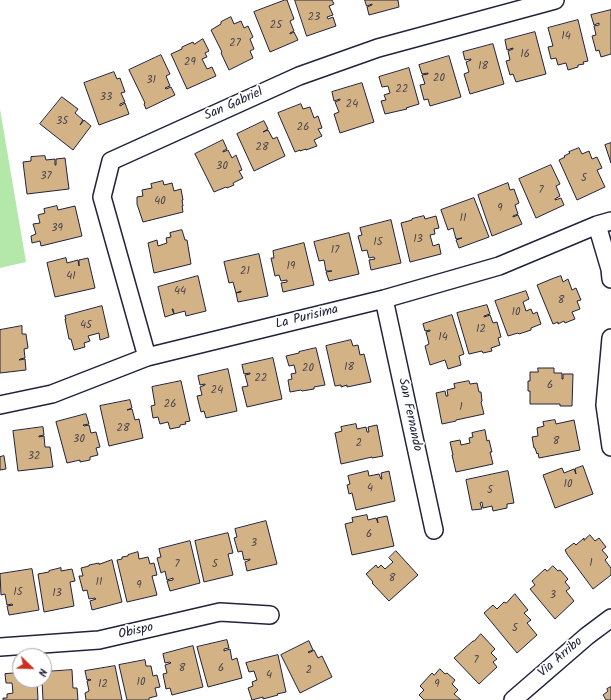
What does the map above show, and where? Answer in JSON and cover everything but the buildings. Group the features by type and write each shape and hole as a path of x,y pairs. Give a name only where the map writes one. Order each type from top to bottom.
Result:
{"street":[{"name":"San Gabriel","path":"147,357 102,197 111,161 298,76 378,48 555,0"},
{"name":"La Purisima","path":"0,405 52,394 147,357 384,299 499,266 604,223"},
{"path":"604,223 611,279"},
{"name":"San Fernando","path":"384,299 434,530"},
{"path":"611,338 605,405 611,447"},
{"name":"Obispo","path":"0,647 99,640 220,612 270,616"},
{"name":"Via Arribo","path":"513,700 587,636 611,618"}],"green space":[{"path":"0,109 26,262 0,268"}]}
